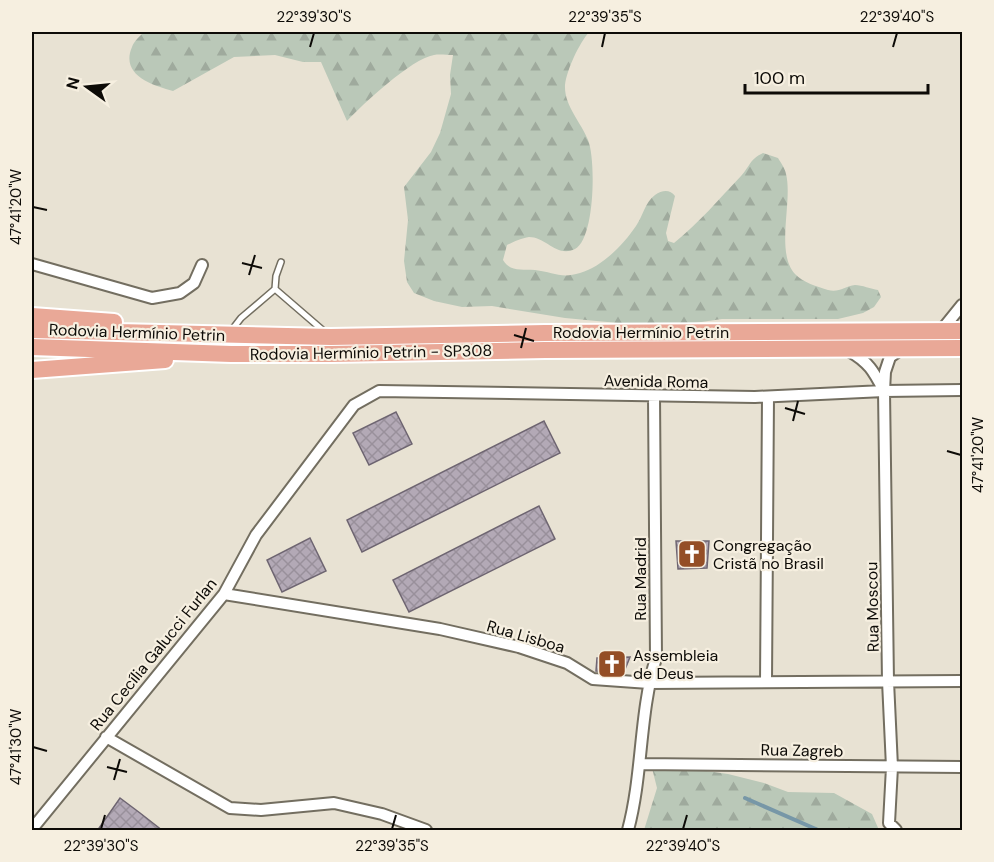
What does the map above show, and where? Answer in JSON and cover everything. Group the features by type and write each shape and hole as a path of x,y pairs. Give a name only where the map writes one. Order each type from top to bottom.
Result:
{"main road":[{"path":"32,316 151,326 222,335"},
{"name":"Rodovia Hermínio Petrin","path":"32,330 331,337 545,333 963,331"},
{"name":"Rodovia Hermínio Petrin - SP308","path":"32,347 231,354 963,348"},
{"path":"32,370 231,354"}],"street":[{"path":"32,264 152,298 180,293 194,283 202,265"},
{"path":"941,331 963,305"},
{"name":"Rua Moscou","path":"893,827 888,681 884,391 885,372 890,357 903,349"},
{"path":"847,350 863,358 884,391"},
{"name":"Avenida Roma","path":"354,405 379,391 768,397 884,391 963,390"},
{"name":"Rua Madrid","path":"628,831 634,807 649,683 656,658 654,396"},
{"path":"766,681 768,397"},
{"name":"Rua Cecília Galucci Furlan","path":"32,829 224,594 256,535 354,405"},
{"name":"Rua Lisboa","path":"224,594 440,629 519,648 567,663 592,679 649,683 963,681"},
{"path":"106,737 230,808 261,810 334,803 382,814 426,831"},
{"name":"Rua Zagreb","path":"640,764 963,767"}],"lane":[{"path":"222,335 275,289 281,261"},
{"path":"275,289 331,337"}],"green space":[{"path":"144,32 589,32 574,57 565,85 567,100 585,133 591,150 593,180 587,230 582,242 569,251 557,249 535,238 529,237 515,241 507,245 503,260 506,264 517,269 562,275 573,275 588,270 619,247 636,226 649,201 663,191 671,192 675,196 666,233 668,241 674,243 709,211 753,160 763,153 778,158 785,172 788,185 786,253 795,274 806,282 828,290 835,291 858,285 878,290 881,297 874,307 863,313 838,319 722,319 688,324 639,325 565,318 492,306 462,307 434,301 414,293 407,282 404,261 408,220 404,187 431,152 440,133 451,94 450,75 453,55 434,55 424,58 375,94 347,121 321,62 303,62 275,55 234,57 173,91 156,86 140,77 130,65 129,57 132,47"},
{"path":"678,767 728,774 788,792 834,793 872,814 879,830 644,830 657,788 652,768"}],"building":[{"path":"396,412 412,444 369,465 353,433"},
{"path":"544,421 560,453 362,552 347,520"},
{"path":"539,506 555,539 409,612 393,580"},
{"path":"310,538 326,571 282,592 267,560"},
{"name":"Congregação Cristã no Brasil","path":"676,541 709,541 707,568 678,569"},
{"name":"Assembleia de Deus","path":"630,657 624,672 596,671 597,658"},
{"path":"120,798 140,813 163,831 97,831"}],"waterway":[{"path":"745,798 818,830"}],"place":[{"name":"Congregação Cristã no Brasil","path":"692,554"},
{"name":"Assembleia de Deus","path":"612,664"}]}
